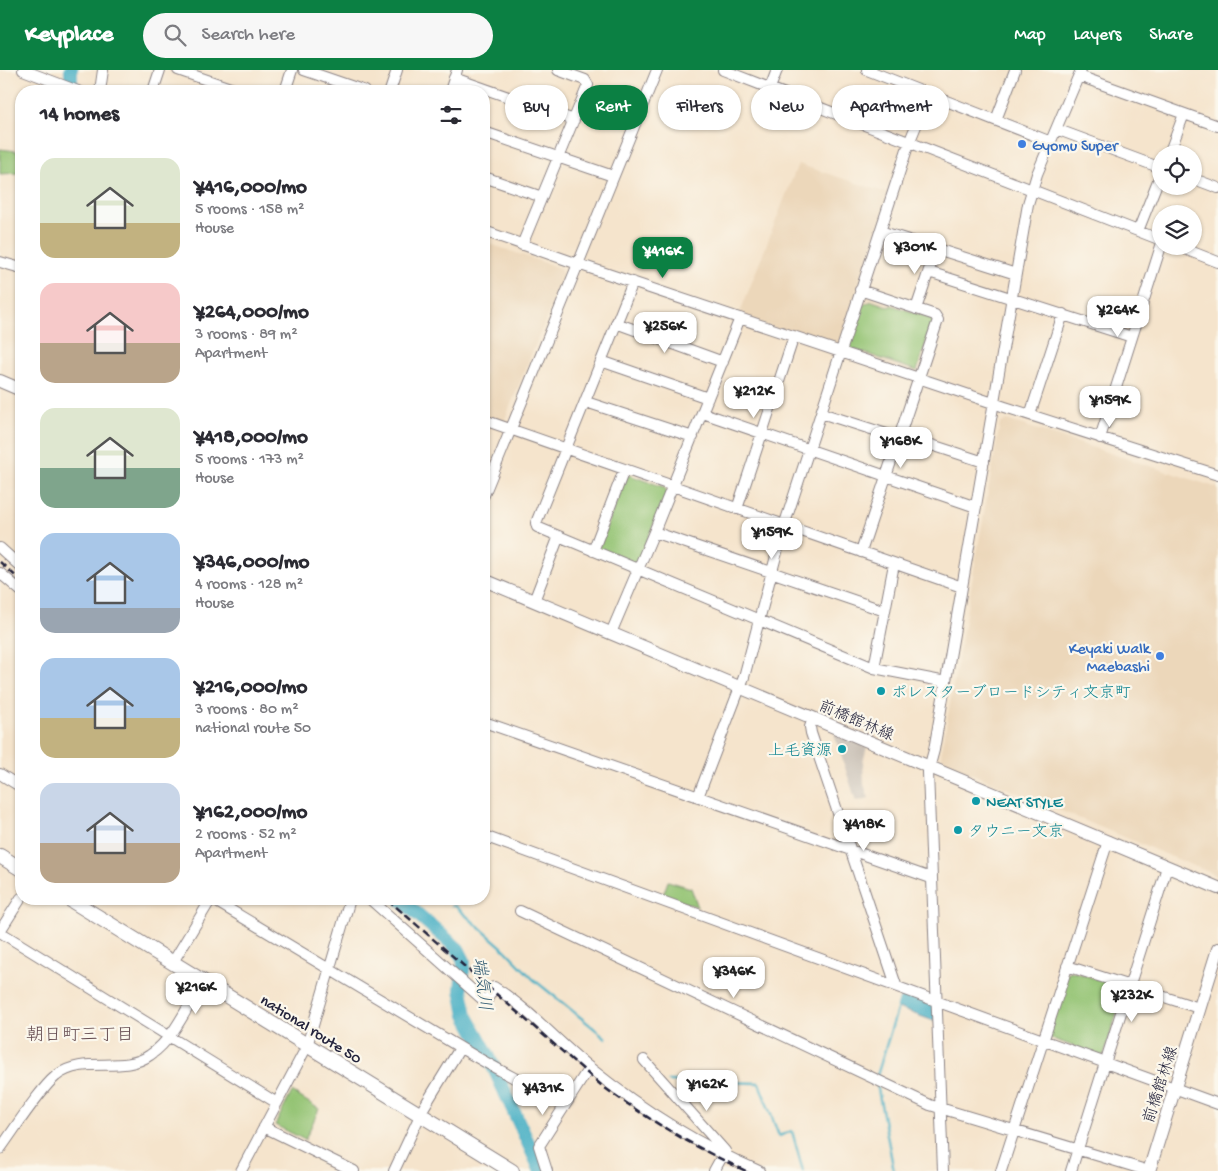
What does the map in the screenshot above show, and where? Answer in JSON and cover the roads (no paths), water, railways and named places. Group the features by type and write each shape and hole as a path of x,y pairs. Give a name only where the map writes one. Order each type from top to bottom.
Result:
{"highway":[{"path":"0,856 15,865"},
{"name":"national route 50","path":"79,905 512,1171"}],"main road":[{"path":"0,381 15,387"},
{"name":"前橋館林線","path":"490,583 1218,888"},
{"name":"前橋館林線","path":"1149,1171 1218,949"}],"street":[{"path":"22,70 62,85"},
{"path":"101,85 103,70"},
{"path":"155,85 160,70"},
{"path":"178,70 222,85"},
{"path":"287,85 292,70"},
{"path":"304,70 348,85"},
{"path":"392,85 397,70"},
{"path":"522,244 588,83 558,70"},
{"path":"490,480 657,70"},
{"path":"723,70 762,85"},
{"path":"771,85 777,70"},
{"path":"867,70 881,72 909,85"},
{"path":"996,120 1015,70"},
{"path":"943,1171 927,782 1032,189 1080,73 1218,126"},
{"path":"456,74 484,85"},
{"path":"490,87 574,120"},
{"path":"949,102 1051,142"},
{"path":"822,109 1152,236"},
{"path":"1172,145 1184,114"},
{"path":"1056,129 1152,165"},
{"path":"698,797 740,688 784,526 860,290 914,130"},
{"path":"490,134 613,176"},
{"path":"490,178 542,197"},
{"path":"1202,182 1218,188"},
{"path":"1138,231 1152,195"},
{"path":"880,231 1016,274"},
{"path":"490,233 994,404 1218,475"},
{"path":"916,309 936,250"},
{"path":"1100,438 1159,255"},
{"path":"1200,255 1218,262"},
{"path":"0,262 15,266"},
{"path":"929,272 1132,337"},
{"path":"633,282 536,524 538,528 874,668 946,682"},
{"path":"860,290 936,316 938,320 860,552"},
{"path":"1030,415 1063,314"},
{"path":"610,633 673,487 740,318"},
{"path":"616,323 723,362"},
{"path":"737,509 794,336"},
{"path":"602,360 708,398"},
{"path":"586,402 693,437"},
{"path":"703,413 976,507"},
{"path":"821,413 898,437 904,436 984,462"},
{"path":"490,422 565,450 962,587"},
{"path":"593,551 624,470"},
{"path":"654,532 885,611"},
{"path":"534,601 559,536"},
{"path":"0,548 15,561"},
{"path":"874,668 894,564"},
{"path":"0,572 15,586"},
{"path":"813,718 810,727 811,733 896,985"},
{"path":"490,724 931,878"},
{"path":"0,774 15,783"},
{"path":"490,838 1218,1104"},
{"path":"1001,1171 1108,841"},
{"path":"1072,1171 1167,867"},
{"path":"17,905 0,931 277,1102"},
{"path":"173,962 208,905"},
{"path":"222,905 330,968 460,1048 533,1086 564,1106"},
{"path":"242,1171 307,1046 348,905"},
{"path":"377,905 481,998 487,1000 494,987 503,992 590,1068 671,1127 759,1171"},
{"path":"520,911 940,1109 1149,1171"},
{"path":"1067,966 1199,1008"},
{"path":"0,1149 56,1076 82,1065 131,1063 149,1056 169,1036 203,981"},
{"path":"394,1171 424,1107 460,1048"},
{"path":"644,1060 723,1149 724,1155 714,1171"},
{"path":"547,1171 539,1146 590,1068"},
{"path":"264,1127 342,1168 354,1171"}],"water":[{"path":"903,989 936,1003 934,1021 898,1008"}],"waterway":[{"path":"71,70 71,85"},
{"name":"端気川","path":"407,905 458,949 464,961 461,990 466,1015 487,1053 541,1171"},
{"path":"452,906 455,906 504,949 533,979 606,1038"},
{"path":"877,1076 900,1000"},
{"path":"668,1081 759,1083 779,1136 792,1131 803,1171"},
{"path":"877,1084 894,1171"}],"railway":[{"path":"0,562 15,576"},
{"path":"394,905 601,1085 671,1132 746,1171"}],"place":[{"name":"Gyomu Super","path":"1022,144"},
{"name":"Keyaki Walk Maebashi","path":"1160,656"},
{"name":"ポレスターブロードシティ文京町","path":"881,691"},
{"name":"上毛資源","path":"842,749"},
{"name":"NEAT STYLE","path":"976,801"},
{"name":"タウニー文京","path":"958,830"}],"district":[{"name":"朝日町三丁目","path":"80,1034"}]}
